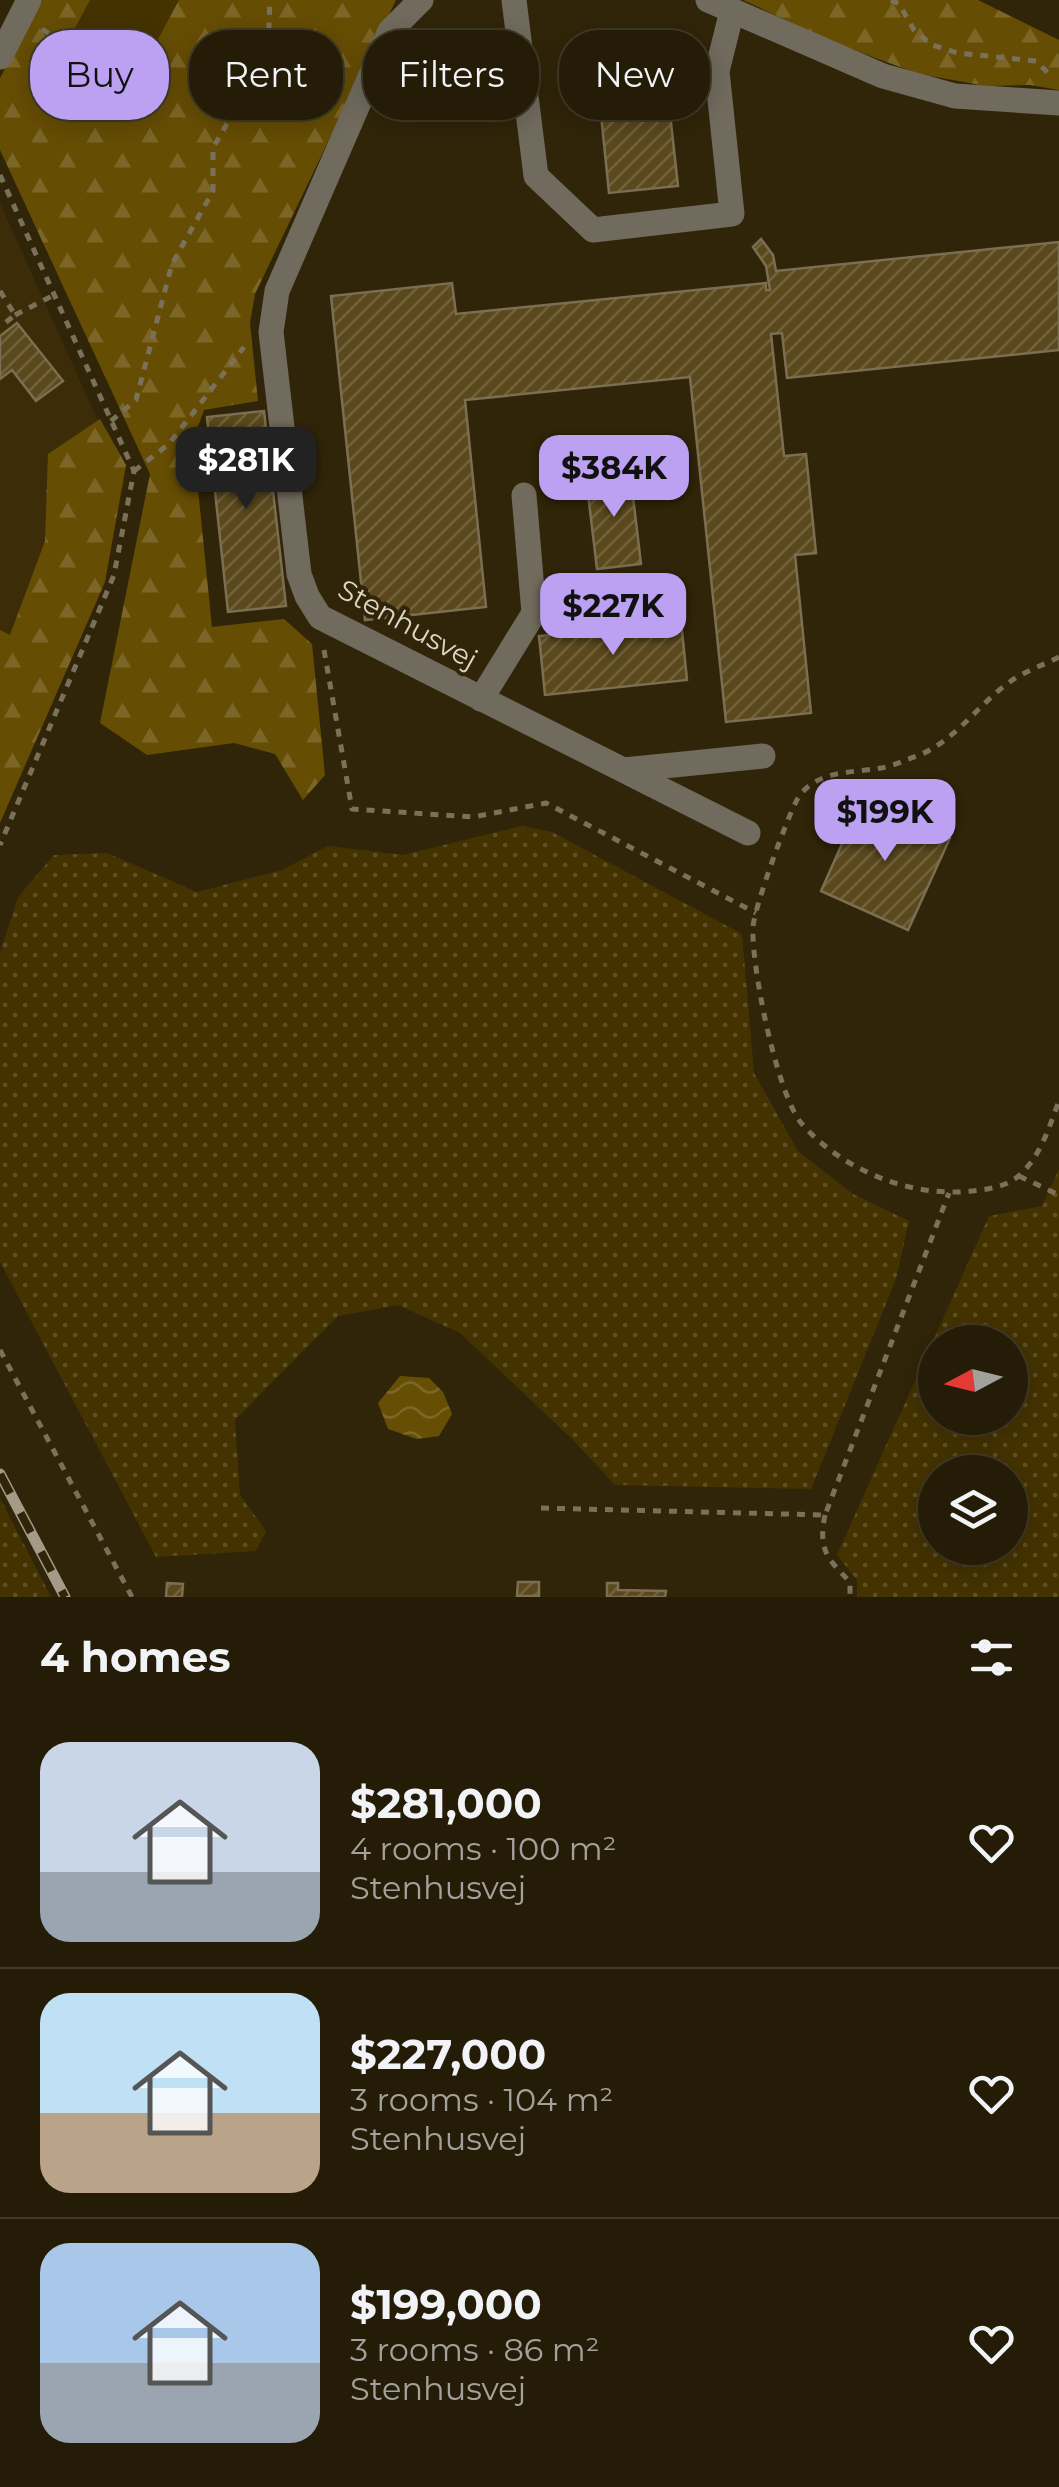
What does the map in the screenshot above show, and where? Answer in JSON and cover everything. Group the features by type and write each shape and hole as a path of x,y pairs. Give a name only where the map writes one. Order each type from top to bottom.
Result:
{"street":[{"name":"Stenhusvej","path":"421,0 390,31 277,291 271,332 299,574 307,596 320,617 748,834"},
{"path":"514,0 536,176 594,230 732,214 718,71 732,11"},
{"path":"708,0 882,76 955,96 1059,103"},
{"path":"0,57 17,8"},
{"path":"482,699 534,613 524,494"},
{"path":"534,613 656,603"},
{"path":"623,770 763,756"}],"path":[{"path":"111,421 136,400 172,264 213,191 213,148 268,52 270,0"},
{"path":"891,0 899,4 914,30 932,45 958,53 1036,61 1052,77"},
{"path":"0,175 134,471 114,576 0,845"},
{"path":"0,291 15,315"},
{"path":"0,328 15,315 54,295"},
{"path":"134,471 170,444 246,345 271,332"},
{"path":"320,617 352,809 472,817 546,803 756,914"},
{"path":"1059,658 1011,681 966,724 923,754 884,767 830,774 799,796 753,925 760,1004 780,1075 799,1121 837,1156 891,1182 949,1193 998,1188 1019,1176 1040,1152 1059,1100"},
{"path":"1019,1176 1059,1195"},
{"path":"850,1597 850,1582 825,1556 825,1515 949,1193"},
{"path":"0,1350 132,1597"},
{"path":"541,1508 825,1515"}],"shaded area":[{"path":"90,0 179,0 163,30 74,30"},
{"path":"0,203 125,481 0,789"},
{"path":"521,826 552,832 742,934 754,1073 798,1151 853,1194 909,1221 896,1279 811,1489 615,1485 460,1333 398,1305 338,1316 235,1420 240,1495 266,1531 256,1551 156,1557 0,1262 0,953 18,897 54,855 107,853 197,892 282,870 328,846 403,855"},
{"path":"1059,1169 1059,1597 857,1597 857,1580 837,1555 918,1374 918,1435 1028,1435 1028,1325 940,1325 989,1216 1042,1206"},
{"path":"0,1498 51,1597 0,1597"}],"green space":[{"path":"42,0 396,0 382,30 363,30 363,69 343,111 343,30 189,30 189,120 338,120 255,294 250,323 258,401 204,410 193,440 212,627 284,619 312,644 325,775 303,800 275,754 234,743 147,755 100,723 150,474 0,150 0,78"},
{"path":"743,0 978,0 1059,40 1059,90 1030,85 986,86 919,74 835,43"},
{"path":"100,419 126,465 105,582 0,823 0,630 10,635 45,541 48,454"}],"water":[{"path":"400,1376 429,1378 443,1392 452,1414 439,1436 417,1439 388,1429 378,1403"}],"building":[{"path":"602,120 671,120 678,186 609,193"},
{"path":"761,239 773,255 776,271 1059,242 1059,350 787,378 782,333 771,334 784,456 806,454 816,553 795,555 811,713 726,722 690,377 465,400 486,607 365,620 331,296 452,283 456,314 766,283 766,290 770,290 766,266 753,247"},
{"path":"17,323 63,381 36,401 12,370 0,379 0,336"},
{"path":"264,411 286,606 228,612 207,417"},
{"path":"630,471 641,564 597,569 586,477"},
{"path":"681,621 687,680 545,695 539,636"},
{"path":"862,799 950,838 908,930 821,891"},
{"path":"518,1582 539,1582 539,1596 517,1596"},
{"path":"167,1583 183,1584 182,1597 166,1597"},
{"path":"607,1583 618,1583 618,1590 666,1591 665,1597 607,1597"}],"railway":[{"path":"0,1474 65,1597"}]}
